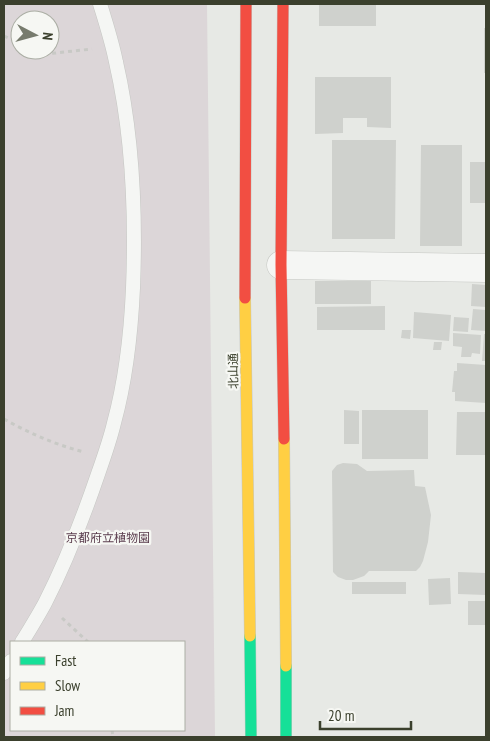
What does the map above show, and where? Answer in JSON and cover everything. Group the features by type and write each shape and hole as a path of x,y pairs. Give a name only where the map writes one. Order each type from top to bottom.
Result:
{"street":[{"name":"北山通","path":"249,10 253,474 252,737"},
{"path":"280,10 277,265 286,737"},
{"path":"277,265 486,268"}],"lane":[{"path":"23,641 46,602 79,528 104,458 114,423 128,352 134,244 133,182 122,90 100,4"}],"path":[{"path":"60,53 112,47"},
{"path":"4,419 23,430 55,443 104,458"},
{"path":"46,602 87,641"}],"green space":[{"name":"京都府立植物園","path":"4,4 207,4 215,737 4,737"}],"building":[{"path":"319,4 376,4 376,26 319,26"},
{"path":"484,28 486,28 486,73 484,73"},
{"path":"315,77 391,77 391,128 367,127 367,118 343,118 343,133 315,134"},
{"path":"332,140 396,140 395,239 332,239"},
{"path":"421,145 462,145 462,246 420,246"},
{"path":"470,162 486,162 486,203 470,203"},
{"path":"315,281 371,281 371,304 315,304"},
{"path":"472,284 486,285 486,307 471,306"},
{"path":"385,306 385,330 317,330 317,307"},
{"path":"473,309 486,310 486,331 471,330"},
{"path":"414,312 451,315 449,341 413,338"},
{"path":"454,317 469,318 468,332 453,331"},
{"path":"402,330 411,330 410,339 401,338"},
{"path":"453,333 481,335 480,354 472,353 471,357 461,357 462,347 453,346"},
{"path":"484,334 486,334 486,361 482,361"},
{"path":"434,342 442,342 441,350 433,350"},
{"path":"457,363 486,365 486,403 455,401 455,392 452,392 454,371 457,371"},
{"path":"344,410 359,411 359,444 344,444"},
{"path":"362,410 428,410 428,459 362,459"},
{"path":"457,412 486,412 486,455 456,455"},
{"path":"343,463 357,464 367,471 414,470 415,486 425,487 431,515 428,542 423,561 416,571 369,571 364,576 353,580 338,577 333,572 332,471 337,465"},
{"path":"458,572 486,573 486,595 458,594"},
{"path":"450,578 451,604 429,605 428,579"},
{"path":"352,582 406,582 406,594 352,594"},
{"path":"468,601 486,601 486,625 468,625"}],"traffic: fast":[{"path":"250,636 251,737"},
{"path":"286,666 286,737"}],"traffic: slow":[{"path":"245,298 250,636"},
{"path":"284,439 286,666"}],"traffic: jam":[{"path":"245,298 246,4"},
{"path":"283,4 281,265 284,439"}]}
